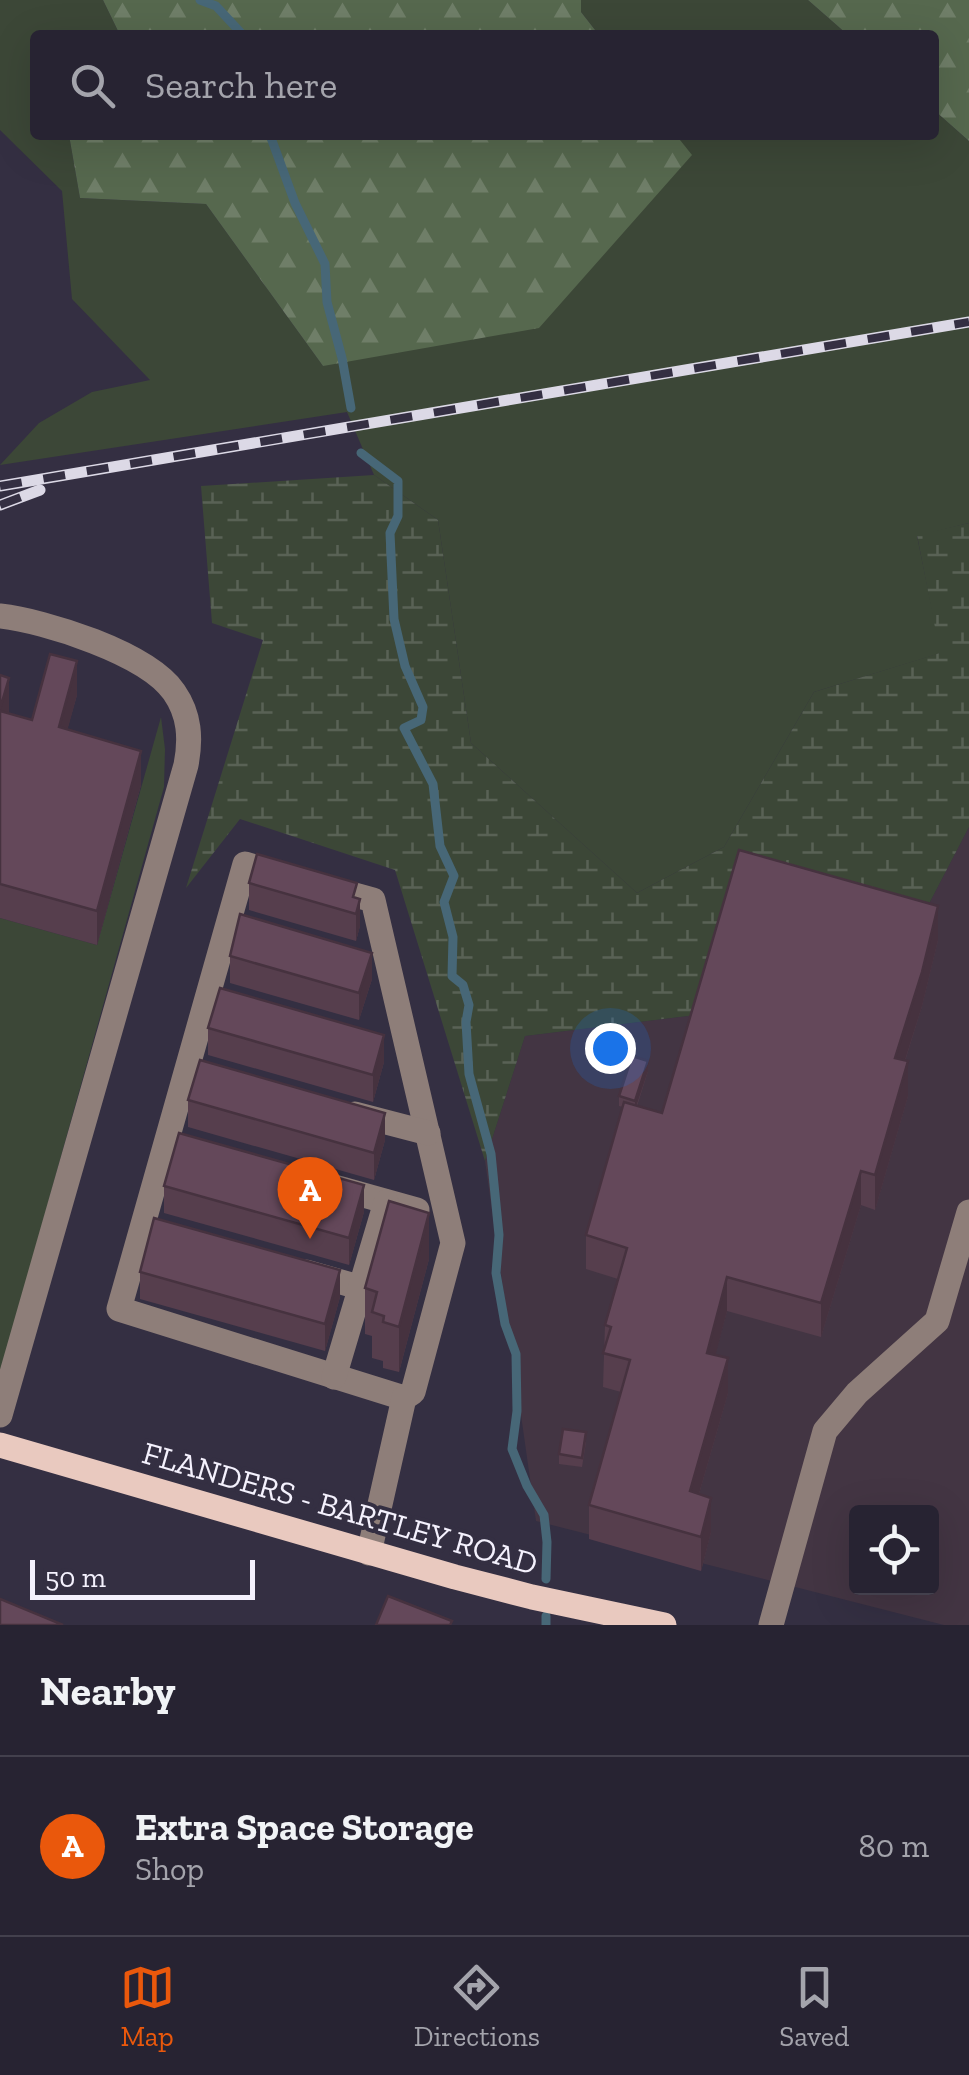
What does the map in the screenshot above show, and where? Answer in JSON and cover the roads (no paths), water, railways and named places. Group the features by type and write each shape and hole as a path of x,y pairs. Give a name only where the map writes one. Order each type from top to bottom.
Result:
{"main road":[{"name":"FLANDERS - BARTLEY ROAD","path":"0,1445 369,1553 532,1597 664,1625"}],"lane":[{"path":"0,616 58,628 158,674 174,690 186,713 191,738 0,1415"},
{"path":"369,1553 404,1398 413,1392 453,1243 428,1133 397,1044 378,961 372,900 245,864 236,926 152,1229 119,1309 404,1398"},
{"path":"334,1109 428,1133"},
{"path":"313,1182 446,1218"},
{"path":"334,1377 386,1202"},
{"path":"770,1625 825,1431 857,1393 937,1321 969,1212"},
{"path":"289,1267 362,1288"}],"waterway":[{"path":"200,0 216,6 238,30"},
{"path":"272,140 295,203 325,264 327,302 351,408"},
{"path":"361,453 398,481 398,516 390,533 394,619 405,666 423,707 421,720 404,728 433,784 440,846 454,876 444,902 453,937 452,976 463,985 469,1005 469,1074 491,1154 499,1235 496,1273 505,1324 516,1354 517,1411 512,1449 544,1515 546,1579"},
{"path":"546,1616 546,1625"}],"railway":[{"path":"0,486 969,322"},
{"path":"0,505 40,490"}],"place":[{"name":"Extra Space Storage","path":"310,1239"}]}
